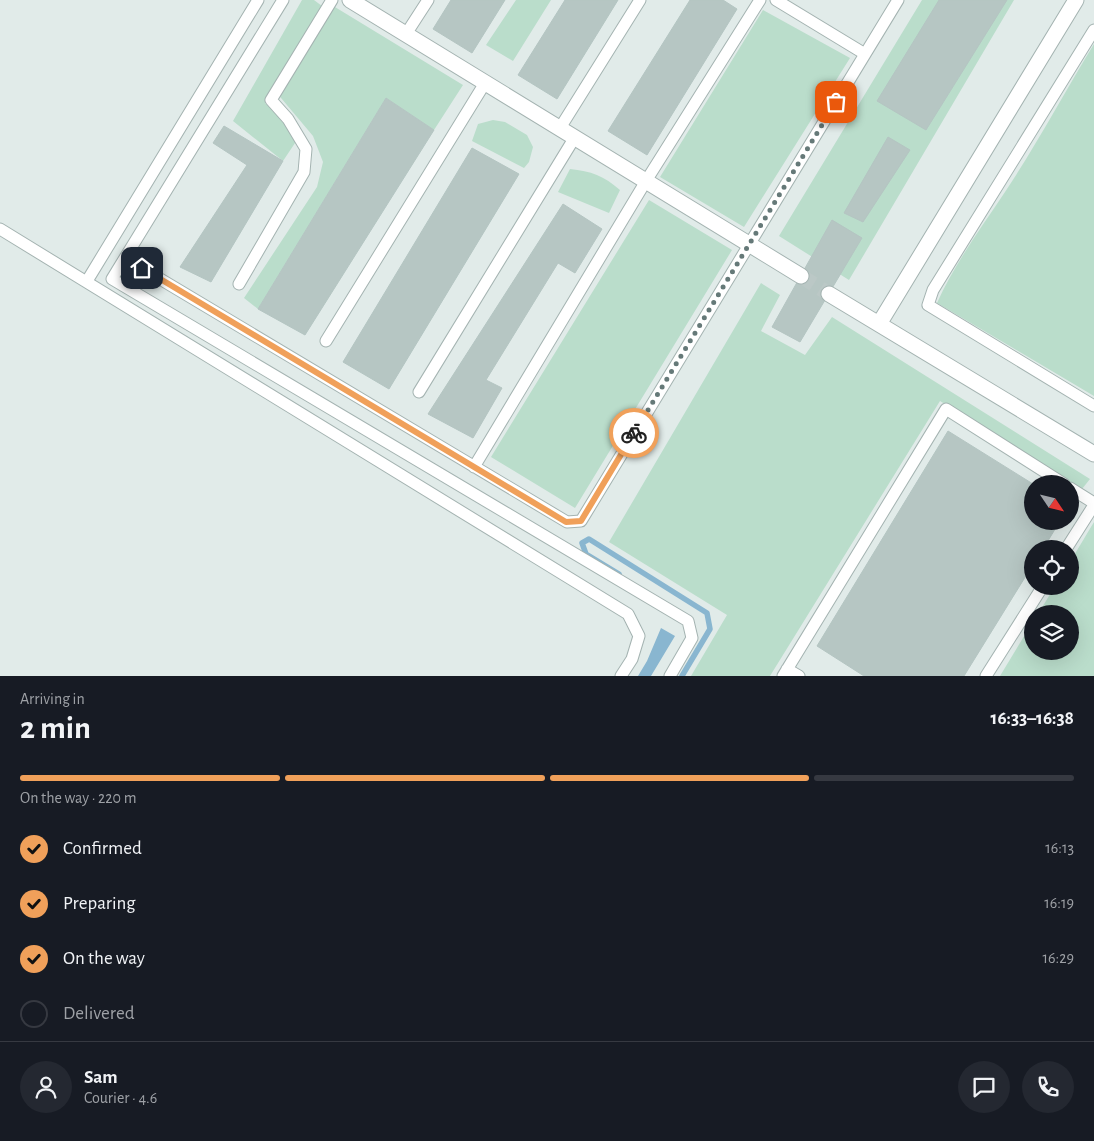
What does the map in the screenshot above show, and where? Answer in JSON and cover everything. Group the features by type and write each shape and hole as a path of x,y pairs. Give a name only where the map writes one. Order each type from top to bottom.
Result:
{"street":[{"path":"350,0 801,276"},
{"path":"879,324 1076,0"},
{"path":"829,294 1094,454"}],"lane":[{"path":"87,281 258,0"},
{"path":"283,0 112,278 688,622 692,638 670,676"},
{"path":"239,284 304,172 306,149 288,118 271,100 332,0"},
{"path":"406,34 428,0"},
{"path":"560,128 640,0"},
{"path":"474,466 646,181 760,0"},
{"path":"776,0 865,54"},
{"path":"125,258 566,522 581,521 898,0"},
{"path":"1094,30 933,290 928,305 1094,406"},
{"path":"326,341 485,83"},
{"path":"419,392 575,137"},
{"path":"0,229 628,614 639,636 632,659 621,676"},
{"path":"799,676 785,672 946,409 1050,475"},
{"path":"1072,540 1094,504 1079,494"},
{"path":"986,676 1037,595"}],"green space":[{"path":"302,0 314,0 322,6 265,103 299,137 283,161 233,121"},
{"path":"516,0 551,0 513,61 486,45"},
{"path":"922,0 1014,0 849,280 779,236"},
{"path":"330,4 463,85 434,130 386,98 258,309 244,298 317,187 323,162 313,136 276,92"},
{"path":"763,10 850,58 744,227 660,177"},
{"path":"1094,44 1094,396 937,303 960,260 1028,156"},
{"path":"493,120 505,122 527,135 533,147 529,162 524,168 472,141 478,124"},
{"path":"570,169 597,175 620,190 609,213 558,192"},
{"path":"649,200 732,250 575,508 491,457"},
{"path":"761,283 780,295 761,331 805,355 832,317 1090,479 1082,489 1079,487 1079,475 1059,475 940,401 770,676 691,676 727,615 609,542"},
{"path":"1094,522 1094,676 1000,676 1024,636 1024,660 1079,660 1079,605 1043,605 1050,595 1079,595 1079,547"}],"water":[{"path":"661,628 675,636 651,676 638,676 647,661"}],"building":[{"path":"451,0 505,0 472,53 433,29"},
{"path":"565,0 618,0 557,99 518,75"},
{"path":"690,0 723,0 737,9 647,155 608,131"},
{"path":"939,0 1007,0 926,130 877,101"},
{"path":"386,98 434,130 305,335 258,309"},
{"path":"224,126 283,161 211,282 180,267 247,165 213,143"},
{"path":"888,137 910,150 863,222 844,213"},
{"path":"472,148 519,174 389,389 343,362"},
{"path":"563,204 602,229 575,273 558,263 486,380 502,388 473,438 428,414"},
{"path":"832,220 862,238 800,342 772,327"},
{"path":"948,431 1024,478 1024,530 1055,530 1048,540 1024,540 1024,579 964,676 864,676 817,646"}],"waterway":[{"path":"619,574 586,554 582,543 589,539 707,613 710,629 682,676"}],"tunnel":[{"path":"801,276 829,294"}],"way so far":[{"path":"634,433 836,102"}],"route":[{"path":"142,268 566,522 581,521 634,433"}]}
